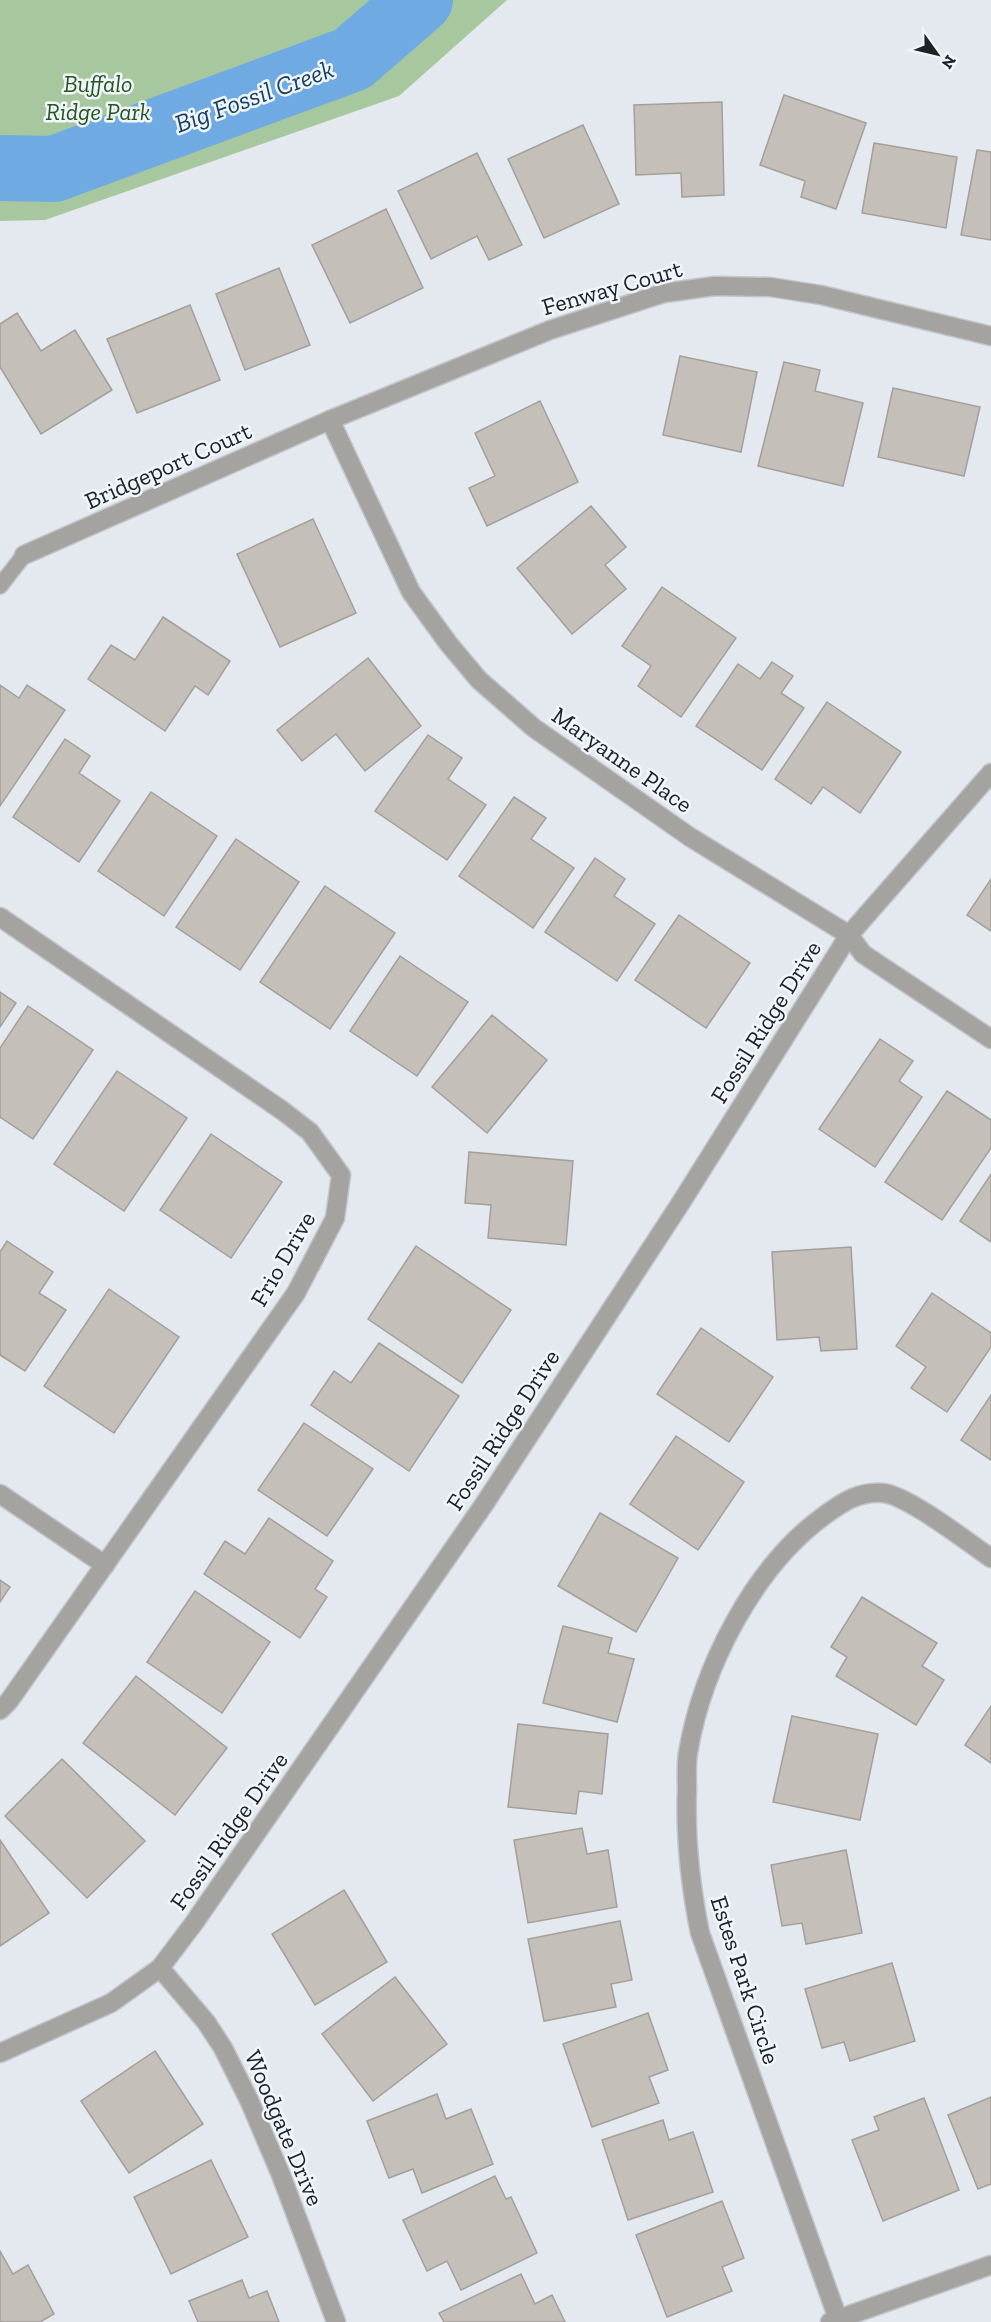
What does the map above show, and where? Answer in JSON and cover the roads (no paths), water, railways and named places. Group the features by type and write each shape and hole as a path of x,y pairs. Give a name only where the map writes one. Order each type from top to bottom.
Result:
{"street":[{"name":"Fenway Court","path":"330,420 550,330 664,293 715,286 770,287 821,295 991,336"},
{"name":"Bridgeport Court","path":"24,555 330,420"},
{"name":"Maryanne Place","path":"330,420 411,592 448,644 479,680 534,728 690,837 849,935 863,954 991,1039"},
{"name":"Fossil Ridge Drive","path":"0,2053 111,2003 160,1968 194,1923 485,1503 682,1201 849,935 991,773"},
{"name":"Frio Drive","path":"0,917 283,1111 310,1132 341,1175 335,1218 296,1293 54,1640 0,1710"},
{"name":"Estes Park Circle","path":"834,2321 700,1933 689,1877 686,1814 688,1754 699,1707 721,1649 752,1593 770,1567 807,1528 850,1497 884,1493 913,1505 991,1558"},
{"path":"0,1494 105,1565"},
{"name":"Woodgate Drive","path":"160,1968 206,2022 223,2048 281,2175 336,2322"},
{"path":"834,2321 991,2265"}],"lane":[{"path":"0,586 24,555"}],"waterway":[{"name":"Big Fossil Creek","path":"0,168 54,169 352,59 420,0"}],"park label":[{"name":"Buffalo Ridge Park","path":"98,98"}]}
